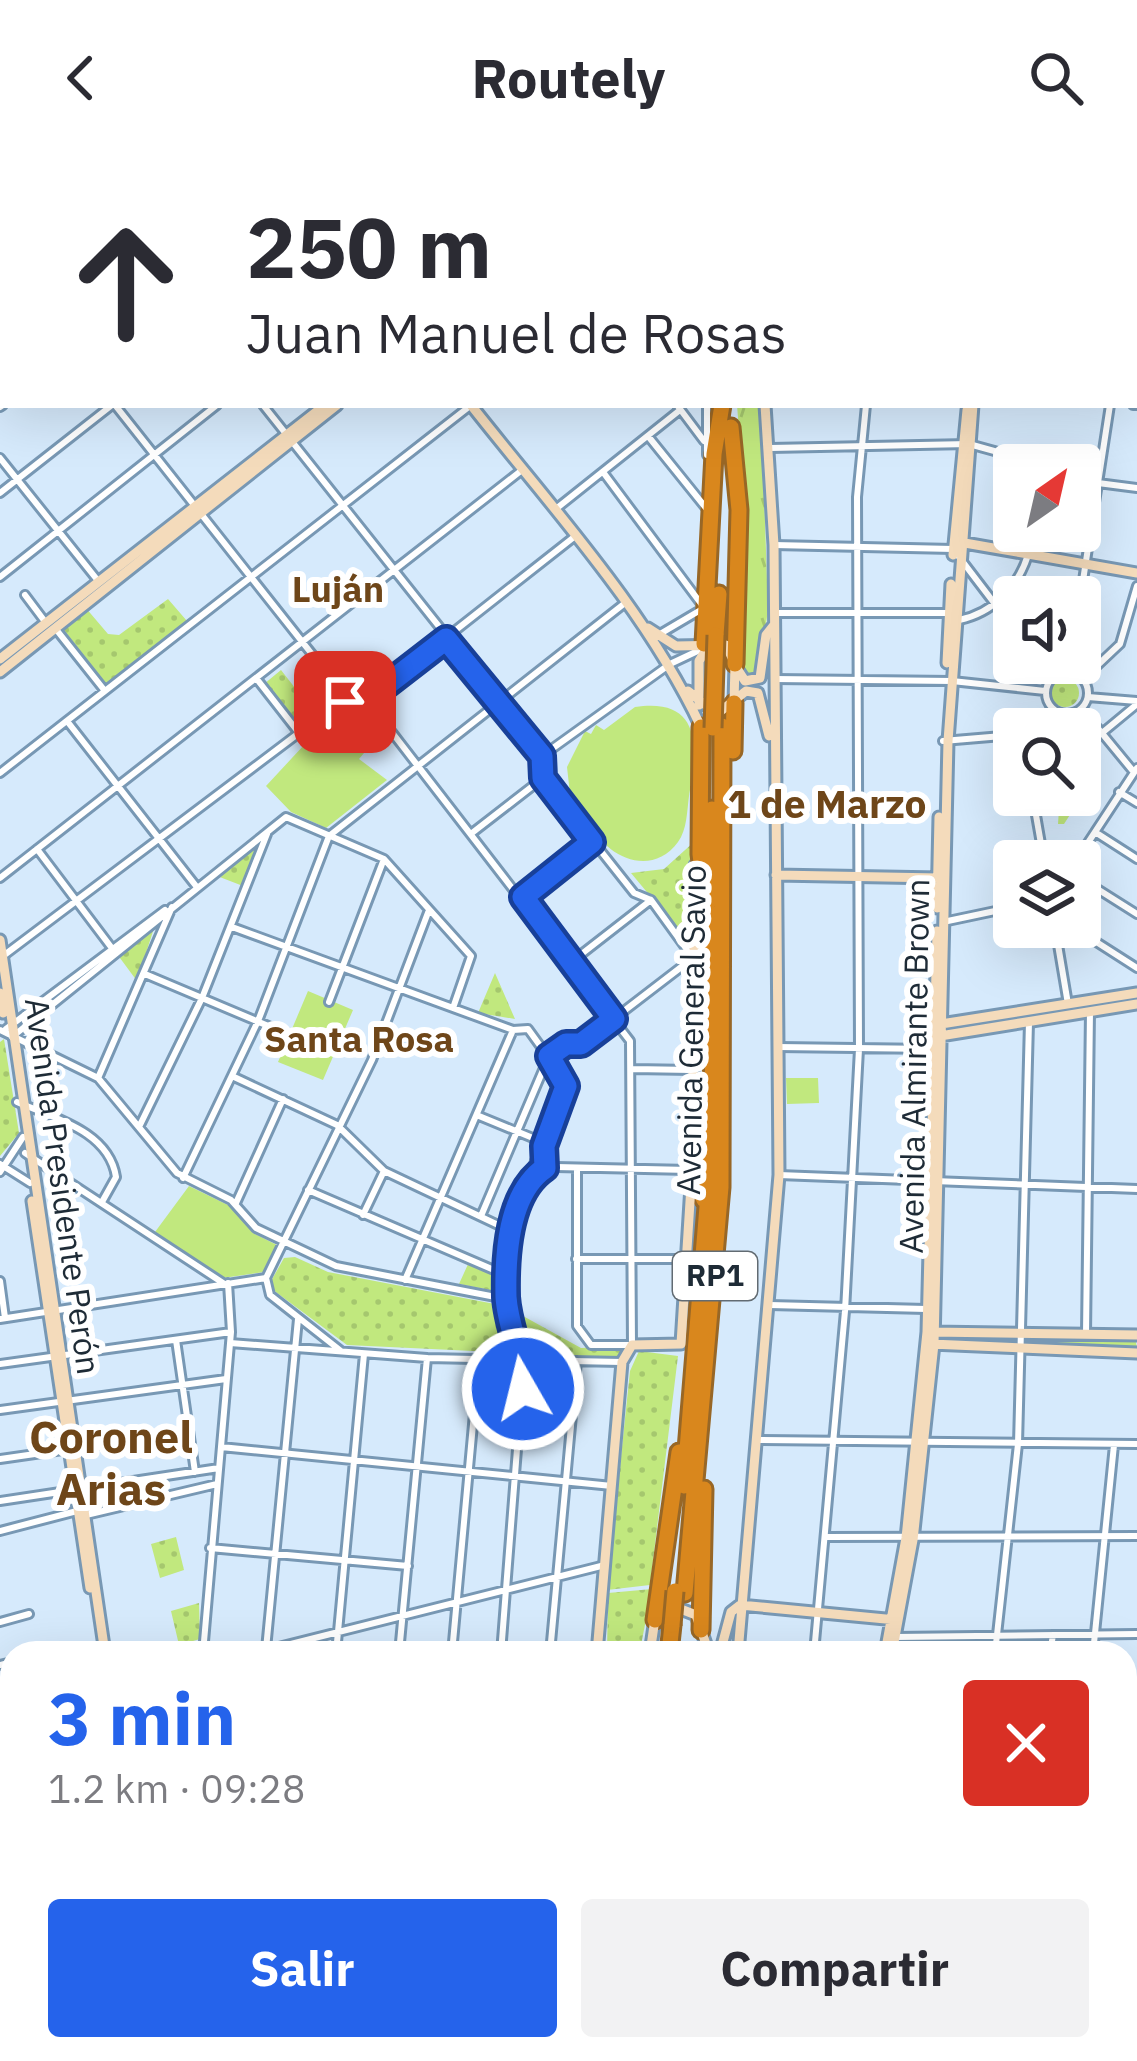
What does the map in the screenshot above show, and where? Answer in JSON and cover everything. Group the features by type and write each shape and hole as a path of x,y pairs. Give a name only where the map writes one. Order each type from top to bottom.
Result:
{"highway":[{"path":"706,647 706,607 720,578 714,454 724,408"},
{"name":"Avenida General Savio","path":"667,1641 665,1627 680,1592 721,1187 717,782 720,578 730,427 726,408"},
{"path":"730,427 739,511 735,664"},
{"path":"718,959 733,844 734,703"},
{"path":"701,727 700,854 718,959"},
{"name":"Avenida General Savio","path":"680,1592 707,1221 712,986 718,959"},
{"path":"692,1170 703,1189 707,1221"},
{"path":"701,1630 705,1371"},
{"path":"665,1627 675,1471 693,1390"},
{"name":"Avenida General Savio","path":"665,1627 673,1641"}],"main road":[{"path":"289,438 322,408"},
{"path":"0,659 333,408"},
{"path":"473,408 638,619 670,664 701,727"},
{"path":"740,1641 779,1175 774,545 765,408"},
{"name":"Avenida Almirante Brown","path":"894,1641 910,1539 932,1309 945,741 970,408"},
{"path":"0,672 99,582 197,509"},
{"path":"957,546 993,549"},
{"path":"1024,552 1137,573"},
{"path":"638,619 672,645 726,645 746,681 760,678 766,634 774,619"},
{"path":"701,727 698,702 706,647"},
{"path":"734,703 735,664"},
{"path":"678,679 698,702 719,714 746,691 760,694 775,758"},
{"path":"598,1641 622,1362 632,1345 681,1345 689,1259 692,1007 700,854"},
{"path":"776,875 940,878"},
{"name":"Avenida Almirante Brown","path":"939,1037 940,878"},
{"name":"Avenida Presidente Perón","path":"0,940 7,1031"},
{"path":"692,1007 712,986"},
{"name":"Avenida Presidente Perón","path":"0,993 50,1310"},
{"path":"939,1037 1068,1004 1090,1008 1137,993"},
{"path":"1028,1016 1137,1004"},
{"name":"Avenida Presidente Perón","path":"20,1104 100,1641"},
{"path":"930,1338 1137,1336"},
{"path":"930,1338 1023,1349 1137,1353"},
{"path":"723,1641 731,1612 744,1605 898,1620"},
{"path":"657,1641 665,1627 664,1610 681,1606 694,1613 705,1641"},
{"path":"651,1641 665,1627"},
{"path":"701,1630 701,1641"}],"street":[{"path":"0,493 110,408"},
{"path":"116,408 345,702 357,706 574,537"},
{"path":"0,577 213,408"},
{"path":"265,408 542,756 543,778 592,842 634,893 651,900 694,958 581,1044 566,1044 549,1056 521,1133 482,1216"},
{"path":"0,773 467,408"},
{"path":"554,511 677,408"},
{"path":"679,408 706,444"},
{"path":"706,408 710,511 720,578"},
{"path":"815,1641 845,1306 859,1049 857,448 865,408"},
{"path":"1101,463 1110,408"},
{"path":"648,436 710,511"},
{"path":"770,448 966,445 993,452"},
{"path":"0,458 99,582"},
{"path":"0,878 522,470"},
{"path":"603,472 706,607 668,633 648,628"},
{"path":"1101,483 1137,488"},
{"path":"774,545 957,546 993,601"},
{"path":"1019,576 1024,552"},
{"path":"1084,576 1088,552"},
{"path":"1101,662 1120,644 1137,586"},
{"path":"25,595 105,692"},
{"path":"183,1178 258,1021 328,836 625,603"},
{"path":"774,619 857,613 952,617 993,603"},
{"path":"542,756 670,664 706,647"},
{"path":"1,957 299,733 256,678"},
{"path":"775,679 949,681 1045,692"},
{"path":"1048,684 1045,692 1052,708"},
{"path":"1082,708 1088,697 1084,684"},
{"path":"1088,697 1137,703"},
{"path":"367,700 630,1041 632,1345 591,1345 579,1331 577,1168"},
{"path":"1089,840 1135,769 1102,733 1137,703"},
{"path":"67,721 196,886"},
{"path":"945,741 993,738"},
{"path":"472,833 543,778"},
{"path":"1119,792 1137,803"},
{"path":"7,1031 286,817 384,859 471,956 453,1008"},
{"path":"139,1127 202,998 268,831"},
{"path":"1094,831 1137,859"},
{"path":"523,897 592,842"},
{"path":"37,850 111,947"},
{"path":"329,1002 384,859"},
{"path":"1101,891 1137,914"},
{"path":"570,963 651,900"},
{"path":"98,1078 173,904"},
{"path":"7,1031 165,910"},
{"path":"340,1351 270,1295 266,1278 372,1060 429,910"},
{"path":"943,922 993,911"},
{"path":"232,927 513,1030 528,1029 566,1086 541,1166 531,1177 512,1231 506,1299 524,1360 502,1641"},
{"path":"1101,945 1137,968"},
{"path":"1059,948 1068,1004"},
{"path":"145,974 285,1033"},
{"path":"1086,1334 1090,1008"},
{"path":"996,1641 1018,1444 1024,1334 1028,1016"},
{"path":"404,1281 444,1200 513,1030"},
{"path":"7,1031 98,1078 183,1178 236,1203 249,1222 284,1242 336,1267 506,1299"},
{"path":"777,1047 859,1049 939,1037"},
{"path":"633,1069 692,1070"},
{"path":"232,1076 337,1125 384,1171 512,1231"},
{"path":"236,1203 283,1099"},
{"path":"20,1104 83,1132 102,1148 116,1177 102,1202"},
{"path":"479,1116 545,1144"},
{"path":"23,1137 1,1167 30,1183"},
{"path":"29,1156 226,1283"},
{"path":"541,1166 692,1170"},
{"path":"363,1215 384,1171"},
{"path":"779,1175 852,1174 1137,1189"},
{"path":"308,1190 423,1244 508,1276"},
{"path":"576,1259 689,1259"},
{"path":"0,1281 3,1318 266,1278"},
{"path":"204,1641 231,1332 226,1283"},
{"path":"770,1305 932,1309"},
{"path":"267,1641 298,1319"},
{"path":"0,1364 231,1332"},
{"path":"176,1340 195,1472"},
{"path":"230,1343 427,1358 622,1362"},
{"path":"337,1641 364,1354"},
{"path":"400,1641 427,1358"},
{"path":"453,1641 479,1359"},
{"path":"551,1641 562,1481 577,1361"},
{"path":"0,1410 226,1379"},
{"path":"0,1459 188,1432"},
{"path":"754,1440 1137,1444"},
{"path":"1094,1641 1114,1444"},
{"path":"221,1448 612,1486"},
{"path":"0,1501 219,1468"},
{"path":"0,1532 217,1484"},
{"path":"826,1537 1137,1536"},
{"path":"210,1548 408,1566"},
{"path":"310,1641 604,1565"},
{"path":"0,1622 28,1614"},
{"path":"895,1637 1137,1634"},
{"path":"1052,1641 1053,1635"}],"green space":[{"path":"737,408 761,408 768,609 760,671 749,677 740,658 743,481"},
{"path":"168,599 187,621 107,686 61,626 85,607 108,634 119,635"},
{"path":"281,670 306,702 313,698 324,712 300,730 264,684"},
{"path":"1054,684 1078,688 1078,698 1070,706 1060,706 1052,698"},
{"path":"635,707 674,710 685,719 694,745 685,826 678,842 654,860 615,852 589,820 579,821 578,811 572,812 567,767 585,731 591,734 596,725 604,730"},
{"path":"317,731 330,746 348,733 364,753 359,759 387,780 326,828 291,812 266,786"},
{"path":"695,841 691,945 631,873 664,869"},
{"path":"261,842 243,886 217,876"},
{"path":"155,925 137,981 117,954"},
{"path":"495,973 515,1019 478,1013"},
{"path":"308,991 353,1010 323,1080 278,1062"},
{"path":"4,1039 19,1133 0,1156 0,1042"},
{"path":"786,1078 818,1078 819,1103 787,1104"},
{"path":"189,1186 230,1206 253,1233 277,1245 264,1272 223,1278 155,1232"},
{"path":"295,1257 328,1272 500,1305 515,1353 347,1345 273,1290 271,1281 284,1258"},
{"path":"469,1262 504,1276 500,1292 459,1284"},
{"path":"514,1311 581,1348 626,1346 620,1363 530,1357"},
{"path":"1031,1337 1135,1339 1137,1347 1040,1345"},
{"path":"639,1351 678,1356 650,1585 607,1590 630,1371"},
{"path":"176,1537 184,1570 160,1578 151,1544"},
{"path":"652,1589 642,1641 607,1641 608,1593"},
{"path":"199,1603 200,1639 178,1641 171,1611"}],"district":[{"name":"Luján","path":"338,589"},
{"name":"1 de Marzo","path":"827,804"},
{"name":"Santa Rosa","path":"359,1039"},
{"name":"Coronel Arias","path":"111,1463"}],"route":[{"path":"345,702 357,706 367,700 446,639 542,756 543,778 592,842 523,897 614,1019 581,1044 566,1044 549,1056 566,1078 566,1086 544,1146 545,1168 531,1177 512,1217 506,1299 524,1360 523,1389"}]}
